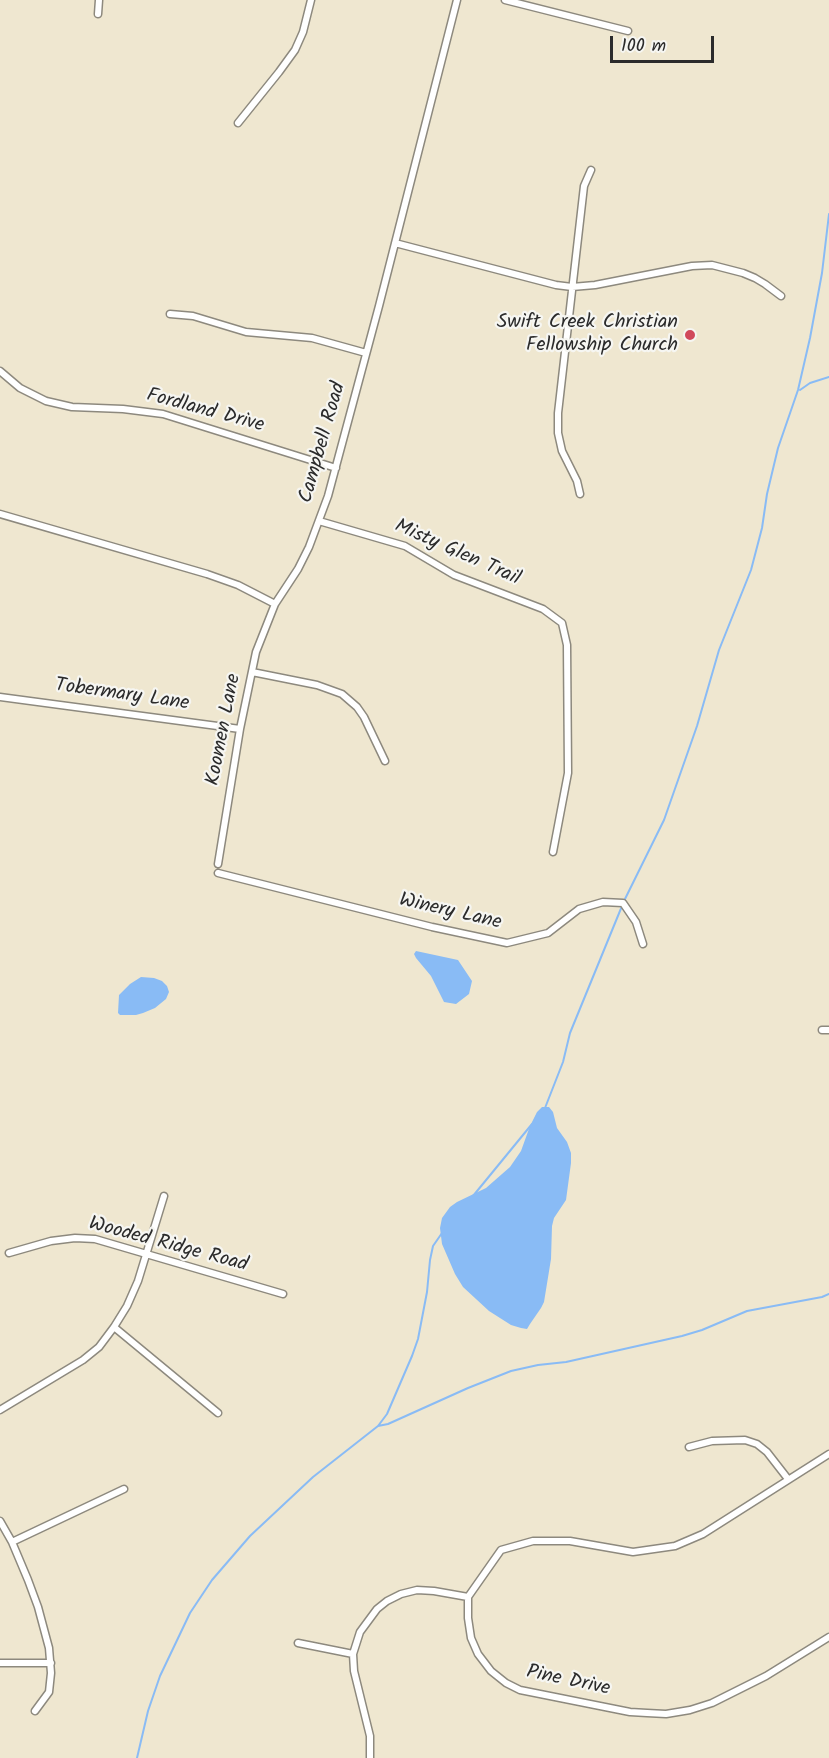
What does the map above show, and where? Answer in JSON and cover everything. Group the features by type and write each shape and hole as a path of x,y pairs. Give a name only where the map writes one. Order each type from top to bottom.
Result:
{"street":[{"path":"98,14 99,0"},
{"path":"238,123 295,50 303,32 311,0"},
{"name":"Campbell Road","path":"275,604 302,562 319,521 336,468 457,0"},
{"path":"505,0 628,31"},
{"path":"580,494 577,481 562,451 557,425 585,186 591,170"},
{"path":"395,243 556,285 572,287 595,285 692,266 712,266 755,278 781,296"},
{"path":"170,314 193,316 246,332 312,338 366,352"},
{"name":"Fordland Drive","path":"0,371 20,388 46,401 72,407 123,409 163,414 336,468"},
{"path":"0,514 207,574 238,585 275,604"},
{"name":"Misty Glen Trail","path":"319,521 405,546 454,575 543,609 562,623 567,645 568,773 553,852"},
{"name":"Koomen Lane","path":"218,864 240,729 252,672 260,640 275,604"},
{"path":"252,672 317,684 342,694 357,707 364,717 385,761"},
{"name":"Tobermary Lane","path":"0,697 240,729"},
{"name":"Winery Lane","path":"218,873 432,927 507,943 548,933 579,909 603,902 623,903 636,922 643,944"},
{"path":"0,1410 82,1360 99,1347 114,1327 133,1293 164,1196"},
{"name":"Wooded Ridge Road","path":"9,1253 51,1241 75,1238 95,1239 283,1294"},
{"path":"114,1327 218,1413"},
{"path":"689,1447 712,1441 745,1440 757,1444 767,1452 788,1479"},
{"path":"370,1758 370,1736 356,1684 353,1654 360,1632 368,1619 387,1601 417,1590 468,1597 501,1550 533,1541 570,1541 633,1552 675,1546 703,1534 829,1454"},
{"path":"12,1542 124,1489"},
{"path":"0,1521 12,1542 38,1607 51,1663 49,1692 35,1711"},
{"name":"Pine Drive","path":"468,1597 471,1638 478,1654 491,1671 506,1683 520,1690 630,1712 666,1714 712,1703 766,1676 829,1637"},
{"path":"298,1643 353,1654"},
{"path":"0,1663 51,1663"}],"water":[{"path":"416,951 458,960 472,981 469,994 456,1004 444,1002 431,976 416,958 414,954"},
{"path":"141,977 162,981 169,992 166,999 155,1008 143,1013 120,1015 118,1013 119,995"},
{"path":"542,1107 549,1107 553,1112 557,1128 567,1142 571,1153 571,1163 566,1200 554,1218 552,1226 551,1259 544,1302 527,1329 511,1325 489,1311 463,1287 442,1244 440,1228 442,1218 450,1207 486,1188 510,1167 521,1151 530,1126"}],"waterway":[{"path":"624,901 664,820 697,726 719,650 751,570 778,448 798,390 810,338 822,273 829,214"},
{"path":"800,390 810,383 829,377"},
{"path":"545,1108 563,1062 570,1033 622,906"},
{"path":"473,1196 532,1124"},
{"path":"137,1758 148,1711 160,1676 190,1613 212,1580 250,1536 313,1477 378,1426 387,1414 418,1339 433,1246 442,1233"},
{"path":"378,1426 388,1424 511,1371 566,1362 682,1336 747,1311 829,1294"}],"place":[{"name":"Swift Creek Christian Fellowship Church","path":"690,335"}]}
